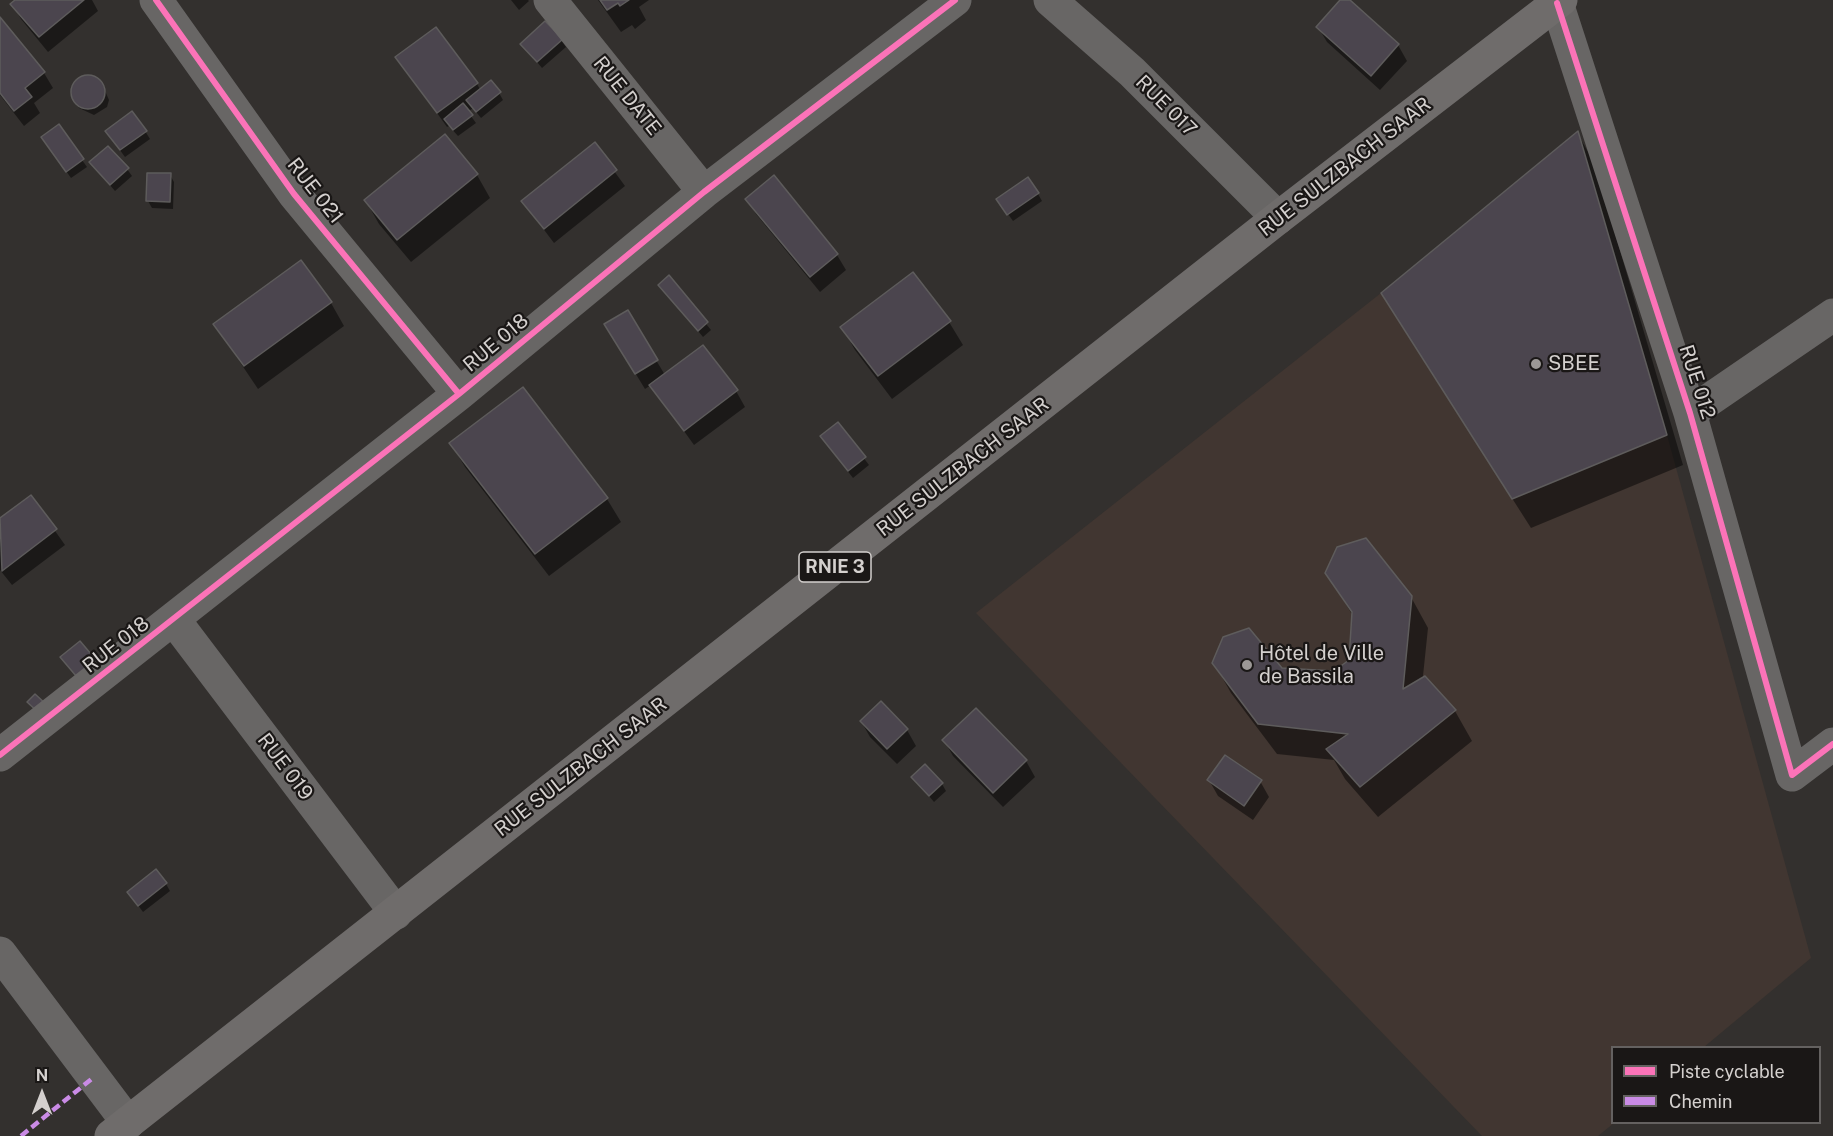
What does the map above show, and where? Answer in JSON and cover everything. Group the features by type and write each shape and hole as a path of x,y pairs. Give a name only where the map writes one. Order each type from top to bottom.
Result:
{"highway":[{"name":"RUE SULZBACH SAAR","path":"120,1129 1278,218 1559,2"}],"street":[{"name":"RUE 021","path":"156,0 294,194 459,394"},
{"name":"RUE DATE","path":"550,0 704,192"},
{"name":"RUE 018","path":"0,755 174,621 459,394 704,192 956,0"},
{"name":"RUE 017","path":"1050,0 1132,72 1278,218"},
{"name":"RUE 012","path":"1559,2 1690,413 1792,775 1833,744"},
{"path":"1690,413 1833,315"},
{"name":"RUE 019","path":"174,621 396,913"},
{"path":"0,953 120,1129"}],"shaded area":[{"path":"1381,293 1512,499 1667,435 1811,958 1705,1046 1611,1046 1613,1124 1598,1136 1482,1136 976,613"}],"building":[{"path":"15,0 84,0 39,37 10,4"},
{"path":"600,0 629,0 620,6 618,3 607,10"},
{"path":"1340,0 1350,0 1399,44 1371,76 1316,27"},
{"path":"0,17 45,72 25,88 32,97 14,111 0,93"},
{"path":"545,21 563,39 537,62 520,44"},
{"path":"436,27 478,83 437,113 395,57"},
{"path":"88,75 100,80 105,92 100,104 88,109 76,104 71,92 76,80"},
{"path":"491,80 501,92 476,112 466,100"},
{"path":"463,103 473,115 453,130 444,119"},
{"path":"132,111 147,131 120,150 105,131"},
{"path":"59,124 84,159 66,172 41,137"},
{"name":"SBEE","path":"1578,131 1667,435 1512,499 1381,293"},
{"path":"445,134 478,174 397,240 364,200"},
{"path":"595,142 617,170 544,229 521,201"},
{"path":"108,146 129,168 110,185 89,162"},
{"path":"147,173 171,173 170,202 146,201"},
{"path":"774,175 838,254 810,277 745,199"},
{"path":"1028,177 1039,193 1007,215 996,199"},
{"path":"301,260 332,302 244,366 213,324"},
{"path":"913,272 951,321 878,376 840,327"},
{"path":"669,275 708,322 698,331 658,285"},
{"path":"628,310 658,360 635,374 604,324"},
{"path":"703,345 738,390 684,431 649,385"},
{"path":"523,387 608,498 535,554 449,443"},
{"path":"838,422 866,457 848,471 820,436"},
{"path":"31,495 57,529 2,571 0,518"},
{"name":"Hôtel de Ville de Bassila","path":"1366,538 1412,596 1403,689 1425,676 1456,710 1360,787 1326,749 1348,734 1258,724 1212,663 1223,637 1249,628 1282,668 1334,671 1349,660 1352,612 1325,573 1337,547"},
{"path":"80,641 102,667 82,683 60,657"},
{"path":"35,694 47,705 39,713 27,702"},
{"path":"881,701 908,729 887,749 860,721"},
{"path":"976,708 1027,760 993,793 942,740"},
{"path":"1225,755 1262,780 1244,806 1207,780"},
{"path":"925,764 943,783 929,796 911,777"},
{"path":"156,869 167,883 138,906 127,892"}],"marked path":[{"path":"21,1136 94,1077"}],"cycle path":[{"path":"156,0 294,194 459,394"},
{"path":"0,755 459,394 704,192 955,0"},
{"path":"1557,3 1690,413 1792,775 1833,744"}],"place":[{"name":"SBEE","path":"1536,364"},
{"name":"Hôtel de Ville de Bassila","path":"1247,665"}]}
